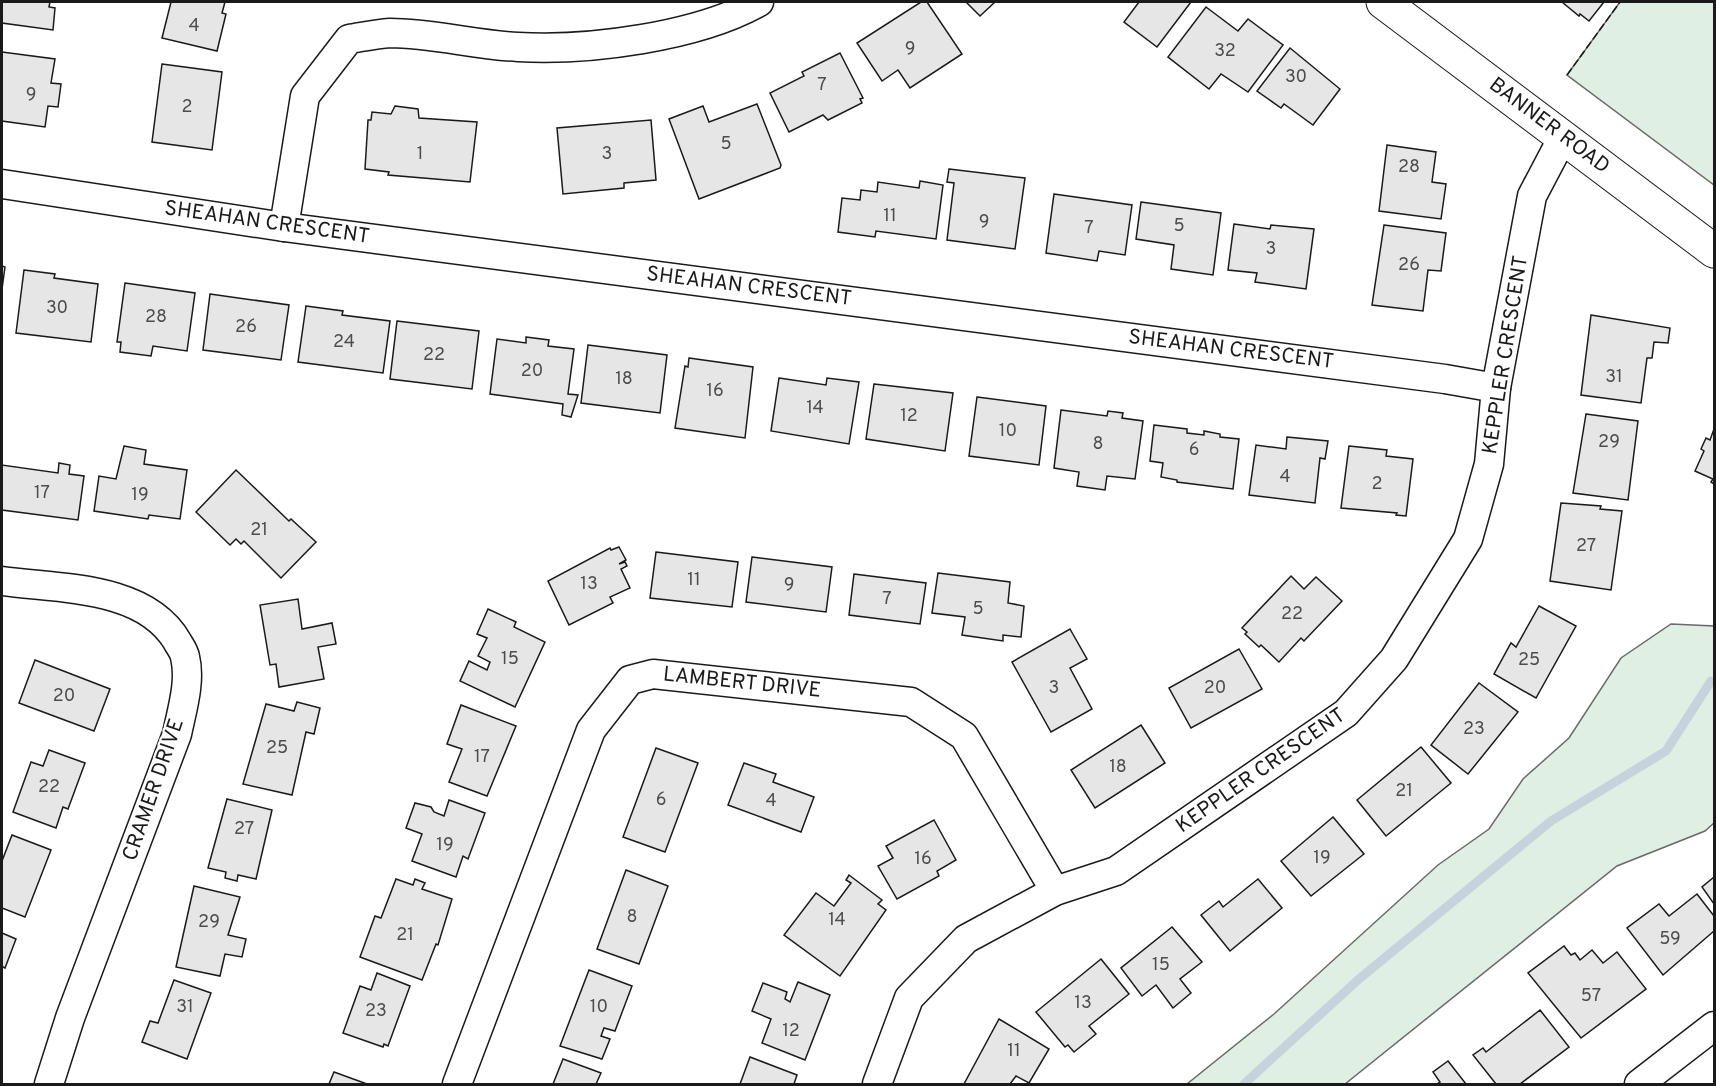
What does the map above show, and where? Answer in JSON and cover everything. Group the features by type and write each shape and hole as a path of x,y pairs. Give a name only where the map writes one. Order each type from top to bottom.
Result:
{"street":[{"path":"284,226 305,96 349,39 390,33 519,48 594,44 668,35 741,12 759,2"},
{"name":"BANNER ROAD","path":"1383,2 1714,251"},
{"name":"KEPPLER CRESCENT","path":"877,1084 909,998 966,939 1055,891 1116,871 1214,806 1346,713 1394,659 1468,539 1489,464 1496,388 1532,196 1563,137"},
{"name":"SHEAHAN CRESCENT","path":"2,184 284,226 1433,377 1496,388"},
{"name":"CRAMER DRIVE","path":"2,581 120,597 147,610 169,627 185,656 185,696 177,734 70,1018 49,1084"},
{"name":"LAMBERT DRIVE","path":"457,1084 591,730 630,680 653,674 911,702 964,736 1055,891"},
{"path":"1639,1084 1714,1026"}],"green space":[{"path":"1620,2 1714,2 1714,185 1567,75"},
{"path":"1671,624 1714,626 1714,823 1705,831 1617,866 1345,1084 1187,1084 1274,1014 1438,865 1489,829 1523,779 1569,738 1621,658"}],"building":[{"path":"2,2 50,2 49,7 55,8 53,30 2,23"},
{"path":"171,2 225,2 222,13 226,14 217,51 162,38"},
{"path":"921,2 927,2 962,54 910,88 898,70 882,81 857,43"},
{"path":"966,2 995,2 980,16"},
{"path":"1139,2 1191,2 1157,47 1124,22"},
{"path":"1562,2 1604,2 1589,21"},
{"path":"1206,7 1238,31 1248,19 1283,45 1248,92 1221,74 1209,89 1168,57"},
{"path":"1290,48 1340,89 1313,125 1284,104 1281,108 1257,91"},
{"path":"2,52 55,59 51,83 61,84 58,107 48,106 45,127 2,121"},
{"path":"840,53 863,98 860,99 862,103 828,120 823,115 789,132 770,93 804,76 802,72"},
{"path":"162,64 222,72 212,150 152,142"},
{"path":"757,104 781,165 780,168 699,199 669,119 703,106 709,122"},
{"path":"395,106 418,109 419,118 477,122 470,182 388,175 389,172 365,169 368,120 371,120 372,112 391,114"},
{"path":"651,120 656,180 624,183 624,188 563,194 557,128"},
{"path":"1387,145 1436,152 1432,182 1446,184 1441,219 1379,211"},
{"path":"949,169 1025,178 1015,249 947,240 954,183 947,182"},
{"path":"920,181 943,185 936,239 876,231 875,237 838,232 842,198 860,200 861,190 877,192 878,182 919,188"},
{"path":"1054,194 1132,205 1125,255 1099,251 1097,261 1046,253"},
{"path":"1141,202 1221,213 1213,275 1171,269 1174,245 1136,239"},
{"path":"1234,224 1270,229 1271,225 1314,229 1306,289 1255,282 1257,273 1228,270"},
{"path":"1384,225 1446,233 1441,271 1428,270 1423,311 1372,305"},
{"path":"2,266 5,267 2,289"},
{"path":"24,270 55,274 54,278 98,284 91,342 16,333"},
{"path":"125,283 195,293 187,351 153,346 151,356 120,352 121,342 117,342"},
{"path":"210,294 289,305 281,360 203,350"},
{"path":"306,306 343,311 342,315 390,321 383,373 298,362"},
{"path":"1591,315 1670,328 1668,343 1654,342 1652,358 1647,358 1641,403 1581,395"},
{"path":"397,321 479,331 472,389 390,379"},
{"path":"526,337 549,340 548,346 574,349 568,394 578,395 571,417 562,415 563,404 490,394 497,339 526,343"},
{"path":"588,345 667,355 660,413 581,403"},
{"path":"689,358 753,367 745,438 675,428 685,366 688,367"},
{"path":"779,378 826,385 827,378 859,382 849,444 771,431"},
{"path":"874,384 953,393 945,451 866,439"},
{"path":"977,397 1046,406 1039,465 969,456"},
{"path":"1061,410 1107,416 1108,411 1123,413 1122,418 1143,421 1135,479 1107,476 1105,490 1077,486 1079,472 1054,468"},
{"path":"1586,414 1638,421 1628,500 1573,493"},
{"path":"1154,425 1187,429 1187,433 1204,435 1204,431 1220,434 1220,437 1239,439 1233,489 1177,482 1177,480 1161,477 1163,463 1150,461"},
{"path":"1714,429 1714,484 1711,482 1713,479 1695,471 1704,451 1701,449 1706,438 1710,440"},
{"path":"1287,437 1328,441 1325,459 1320,458 1315,503 1249,495 1256,445 1286,449"},
{"path":"124,446 146,450 144,464 187,470 180,519 149,515 148,519 94,511 99,476 116,479"},
{"path":"1349,446 1387,450 1386,456 1413,459 1406,516 1396,515 1397,513 1341,508"},
{"path":"59,463 70,465 69,474 84,476 78,520 2,510 2,465 58,473"},
{"path":"236,470 289,521 291,519 316,542 281,578 244,541 241,544 236,539 230,545 196,512"},
{"path":"1561,503 1601,506 1600,509 1622,511 1611,590 1550,581"},
{"path":"619,547 626,560 619,564 625,562 627,566 621,569 630,588 610,597 613,603 569,625 548,581 610,548 611,550"},
{"path":"656,552 738,562 732,607 650,598"},
{"path":"752,557 832,567 826,612 746,602"},
{"path":"938,573 1010,582 1008,603 1024,606 1021,637 1003,635 1003,641 962,635 965,617 932,613"},
{"path":"854,574 926,583 920,624 849,615"},
{"path":"1291,576 1304,589 1316,577 1342,601 1304,641 1301,638 1279,662 1261,645 1259,647 1242,628"},
{"path":"298,599 302,629 332,623 336,644 318,647 324,679 279,687 276,664 270,665 260,605"},
{"path":"1539,606 1576,626 1536,698 1494,674 1511,643 1516,647"},
{"path":"488,609 516,622 514,627 545,642 515,707 460,681 469,661 487,670 490,662 478,656 487,638 477,634"},
{"path":"1070,629 1087,659 1070,668 1092,709 1051,732 1012,662"},
{"path":"1239,649 1262,689 1191,728 1169,688"},
{"path":"35,660 110,689 94,731 19,703"},
{"path":"1479,683 1518,712 1468,774 1431,745"},
{"path":"297,702 320,708 314,734 306,732 292,795 243,784 266,704 294,711"},
{"path":"461,705 516,726 487,796 449,782 462,749 447,744"},
{"path":"1141,725 1165,763 1095,808 1071,770"},
{"path":"1421,747 1451,783 1386,836 1357,800"},
{"path":"656,748 698,763 665,852 623,837"},
{"path":"49,750 85,763 68,809 63,807 56,828 13,812 31,762 43,766"},
{"path":"744,763 776,774 773,782 814,797 801,832 728,805"},
{"path":"227,799 272,810 256,879 238,875 237,881 225,878 226,872 208,868"},
{"path":"449,800 485,813 468,859 463,856 456,877 412,861 422,834 406,828 415,803 431,807 434,812 444,816"},
{"path":"1333,817 1364,854 1311,896 1281,861"},
{"path":"934,820 956,860 937,871 939,876 897,899 878,866 893,858 886,846"},
{"path":"12,835 51,850 25,917 2,908 2,861"},
{"path":"626,870 668,886 639,964 597,949"},
{"path":"849,875 882,900 878,904 886,910 840,976 784,935 816,893 834,906 851,883 846,880"},
{"path":"1714,877 1714,904 1702,887"},
{"path":"396,879 413,885 415,879 425,883 422,889 452,899 438,945 436,944 422,980 360,957 375,916 381,918"},
{"path":"1258,879 1282,908 1230,951 1201,915 1219,901 1223,907"},
{"path":"194,886 240,897 228,935 246,939 242,957 225,954 220,976 176,967"},
{"path":"1697,894 1714,916 1714,931 1663,975 1627,928 1659,904 1669,916"},
{"path":"1172,927 1202,962 1180,979 1191,993 1173,1008 1156,985 1142,996 1121,968"},
{"path":"2,933 16,939 5,968 2,966"},
{"path":"1564,946 1571,955 1575,953 1580,960 1592,950 1603,963 1617,952 1646,989 1581,1038 1528,973"},
{"path":"1101,959 1129,994 1089,1026 1096,1034 1074,1052 1068,1045 1065,1047 1036,1012"},
{"path":"589,970 632,986 615,1031 604,1028 601,1036 610,1039 602,1059 560,1046"},
{"path":"377,973 410,986 388,1046 384,1044 383,1047 343,1033 360,986 371,990"},
{"path":"174,980 211,993 187,1059 142,1042 150,1021 158,1023"},
{"path":"798,982 830,995 805,1060 762,1043 771,1019 752,1011 763,983 787,992 785,999 790,1002"},
{"path":"1540,1010 1569,1047 1520,1084 1496,1084 1473,1055 1483,1048 1486,1052"},
{"path":"999,1019 1049,1049 1029,1083 1016,1076 1010,1084 964,1084"},
{"path":"750,1057 797,1075 794,1084 740,1084"},
{"path":"563,1059 601,1073 596,1084 553,1084"},
{"path":"1448,1061 1466,1084 1437,1084 1440,1082 1433,1072"},
{"path":"334,1072 367,1084 329,1084"}],"waterway":[{"path":"1244,1084 1359,979 1551,821 1666,751 1711,681"}],"fence":[{"path":"1567,75 1620,2"}]}
